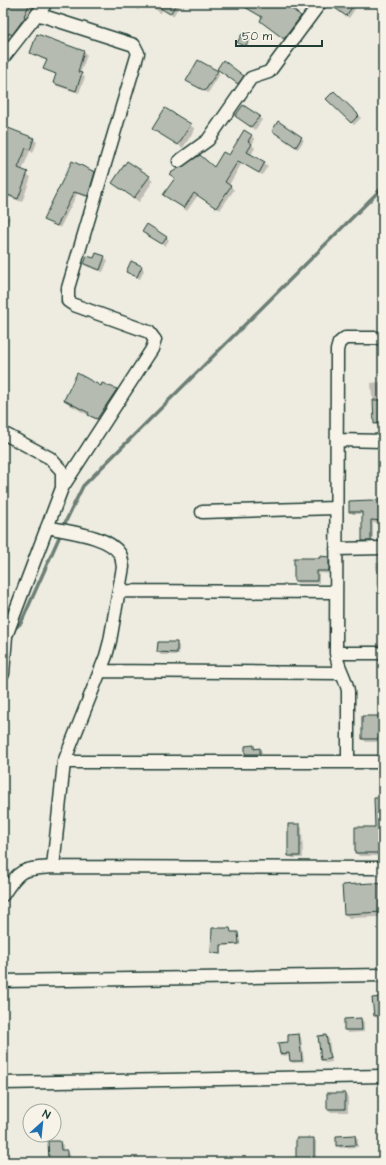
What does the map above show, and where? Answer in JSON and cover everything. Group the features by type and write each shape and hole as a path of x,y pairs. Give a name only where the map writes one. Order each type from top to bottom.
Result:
{"street":[{"path":"3,58 46,3"},
{"path":"179,161 208,140 251,78 269,72 320,3"},
{"path":"3,674 6,636 62,488 152,349 155,340 149,332 74,305 68,301 68,288 138,53 134,45 37,14"},
{"path":"348,762 348,691 347,683 337,661 336,653 337,350 339,343 345,338 383,338"},
{"path":"3,433 50,458 62,471 62,488"},
{"path":"337,440 383,441"},
{"path":"202,512 336,508"},
{"path":"47,527 95,538 108,544 120,554 123,567 110,641 100,671 64,762 53,867"},
{"path":"336,549 383,548"},
{"path":"119,591 336,592"},
{"path":"336,653 383,653"},
{"path":"100,671 342,673"},
{"path":"64,762 383,762"},
{"path":"3,895 14,878 20,873 28,869 53,867 383,868"},
{"path":"3,981 383,975"},
{"path":"3,1083 383,1076"}],"building":[{"path":"3,3 30,3 24,16 25,17 12,35 9,33 3,41"},
{"path":"152,3 177,3 170,14"},
{"path":"238,3 284,3 301,16 284,39 260,21 262,17"},
{"path":"328,3 355,3 346,16"},
{"path":"37,34 84,51 78,72 82,73 76,91 53,83 56,74 43,69 47,60 30,53"},
{"path":"242,34 250,39 245,46 237,43"},
{"path":"198,60 218,71 205,91 186,81"},
{"path":"223,60 244,76 238,84 217,69"},
{"path":"334,91 359,115 351,123 326,99"},
{"path":"243,105 260,116 251,127 235,116"},
{"path":"165,108 191,124 178,145 152,129"},
{"path":"278,121 302,137 296,147 272,131"},
{"path":"3,126 34,138 30,150 26,148 18,168 28,172 18,199 3,193"},
{"path":"244,130 252,135 248,141 252,144 247,152 265,162 259,173 238,161 225,182 231,186 216,208 194,193 184,208 163,195 175,178 169,174 200,155 214,167 223,152 229,155"},
{"path":"72,161 95,172 88,196 74,192 57,226 43,220"},
{"path":"127,161 150,176 134,198 112,183"},
{"path":"147,224 167,237 162,244 142,232"},
{"path":"96,253 105,256 100,270 84,264 87,256 94,258"},
{"path":"131,261 142,266 137,277 126,272"},
{"path":"77,373 101,386 102,383 117,389 97,419 88,415 89,413 64,400"},
{"path":"373,400 383,400 383,423 374,424"},
{"path":"349,501 383,501 383,521 371,520 371,541 362,541 362,512 349,512"},
{"path":"320,556 329,557 329,571 317,571 317,581 294,581 294,558 320,558"},
{"path":"158,642 177,642 177,653 157,652"},
{"path":"362,716 383,716 383,739 362,739"},
{"path":"254,745 254,749 260,748 260,754 245,754 245,746"},
{"path":"374,798 383,798 383,853 355,853 355,827 375,827"},
{"path":"288,824 300,824 300,856 288,856"},
{"path":"372,883 383,884 383,912 344,914 342,885"},
{"path":"212,928 230,928 231,932 238,932 239,944 221,945 221,954 211,953"},
{"path":"381,997 383,1015 374,1016 372,998"},
{"path":"361,1018 362,1030 344,1030 344,1019"},
{"path":"299,1034 302,1061 290,1061 289,1053 280,1054 278,1043 288,1042 288,1035"},
{"path":"326,1035 330,1059 321,1060 318,1036"},
{"path":"327,1093 345,1093 345,1109 327,1109"},
{"path":"355,1135 356,1145 336,1146 336,1136"},
{"path":"296,1138 314,1138 314,1162 296,1162"},
{"path":"48,1143 60,1143 61,1150 67,1150 67,1162 49,1162"}],"waterway":[{"path":"63,527 83,486 383,187"},
{"path":"13,630 21,623 61,533"}]}
